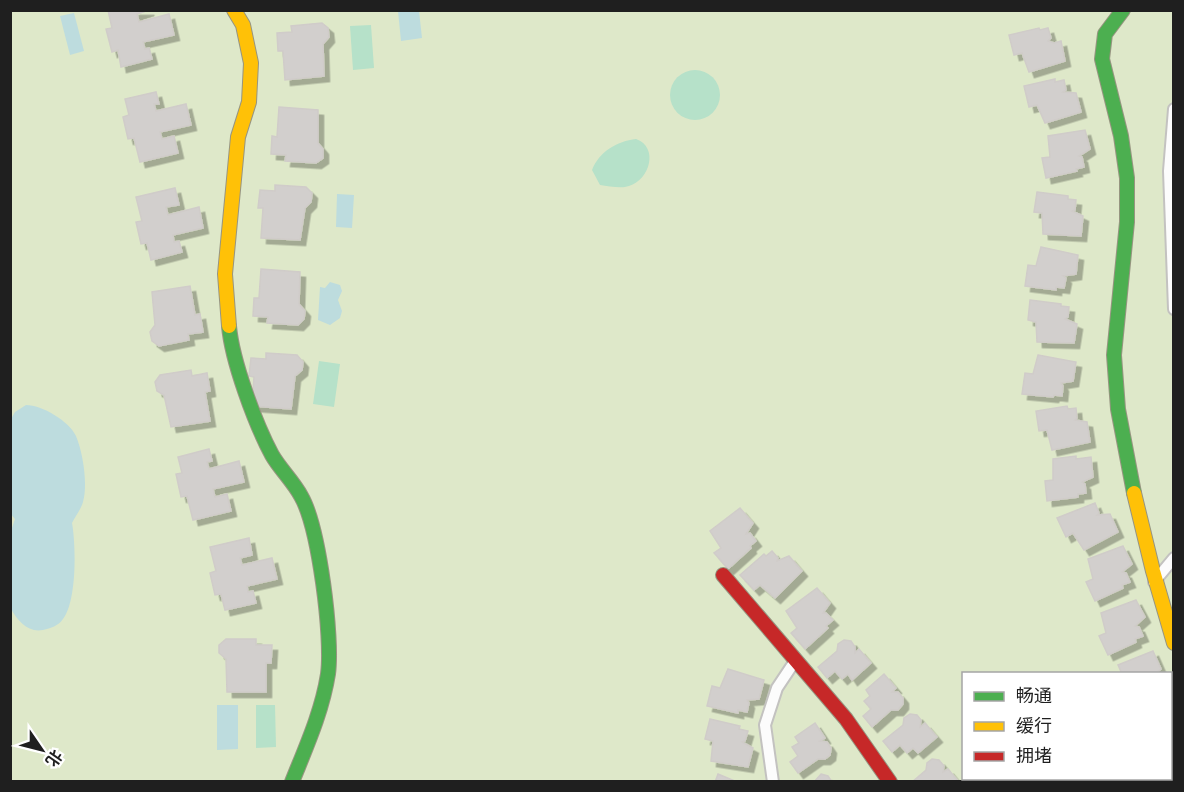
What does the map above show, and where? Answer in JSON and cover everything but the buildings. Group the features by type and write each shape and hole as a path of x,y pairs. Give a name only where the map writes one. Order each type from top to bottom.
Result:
{"street":[{"path":"234,10 243,24 251,63 249,102 238,137 225,274 230,333 253,414 273,456 302,497 314,533 325,599 328,673 316,723 292,782"},
{"path":"1123,10 1108,29 1101,60 1104,80 1121,134 1127,179 1127,225 1115,327 1115,384 1122,441 1154,582 1173,644"},
{"path":"1173,109 1168,171 1173,309"},
{"path":"1154,582 1173,558"},
{"path":"723,575 846,719 890,782"},
{"path":"772,782 765,725 777,688 795,661"}],"green space":[{"path":"10,11 1173,11 1173,781 11,781"},
{"path":"371,25 374,68 353,70 350,26"},
{"path":"695,70 704,72 715,81 720,95 718,104 709,115 695,120 686,118 675,109 670,95 672,86 681,75"},
{"path":"636,139 648,149 647,171 636,183 626,187 600,185 592,170 599,158 610,148"},
{"path":"319,361 340,364 334,407 313,404"},
{"path":"256,705 275,705 276,747 256,748"}],"water":[{"path":"398,11 419,11 422,38 401,41"},
{"path":"74,13 84,51 70,55 60,16"},
{"path":"337,194 354,195 352,228 336,227"},
{"path":"330,282 340,285 342,291 338,300 342,311 340,318 330,325 318,320 320,287 325,288"},
{"path":"26,405 47,411 72,430 81,451 85,478 83,502 72,523 74,572 68,611 57,625 38,630 24,625 11,609 11,531 15,519 10,513 11,419 15,412"},
{"path":"217,705 238,705 238,749 217,750"}],"traffic: fast":[{"path":"1123,10 1105,34 1102,59 1121,136 1127,178 1127,222 1114,355 1118,409 1134,493"},
{"path":"229,326 239,374 259,426 272,455 298,491 308,511 323,583 328,635 328,674 318,716 292,782"}],"traffic: slow":[{"path":"229,326 225,274 238,137 249,102 251,63 243,25 234,10"},
{"path":"1134,493 1174,643"}],"traffic: jam":[{"path":"723,575 846,719 890,782"}]}
